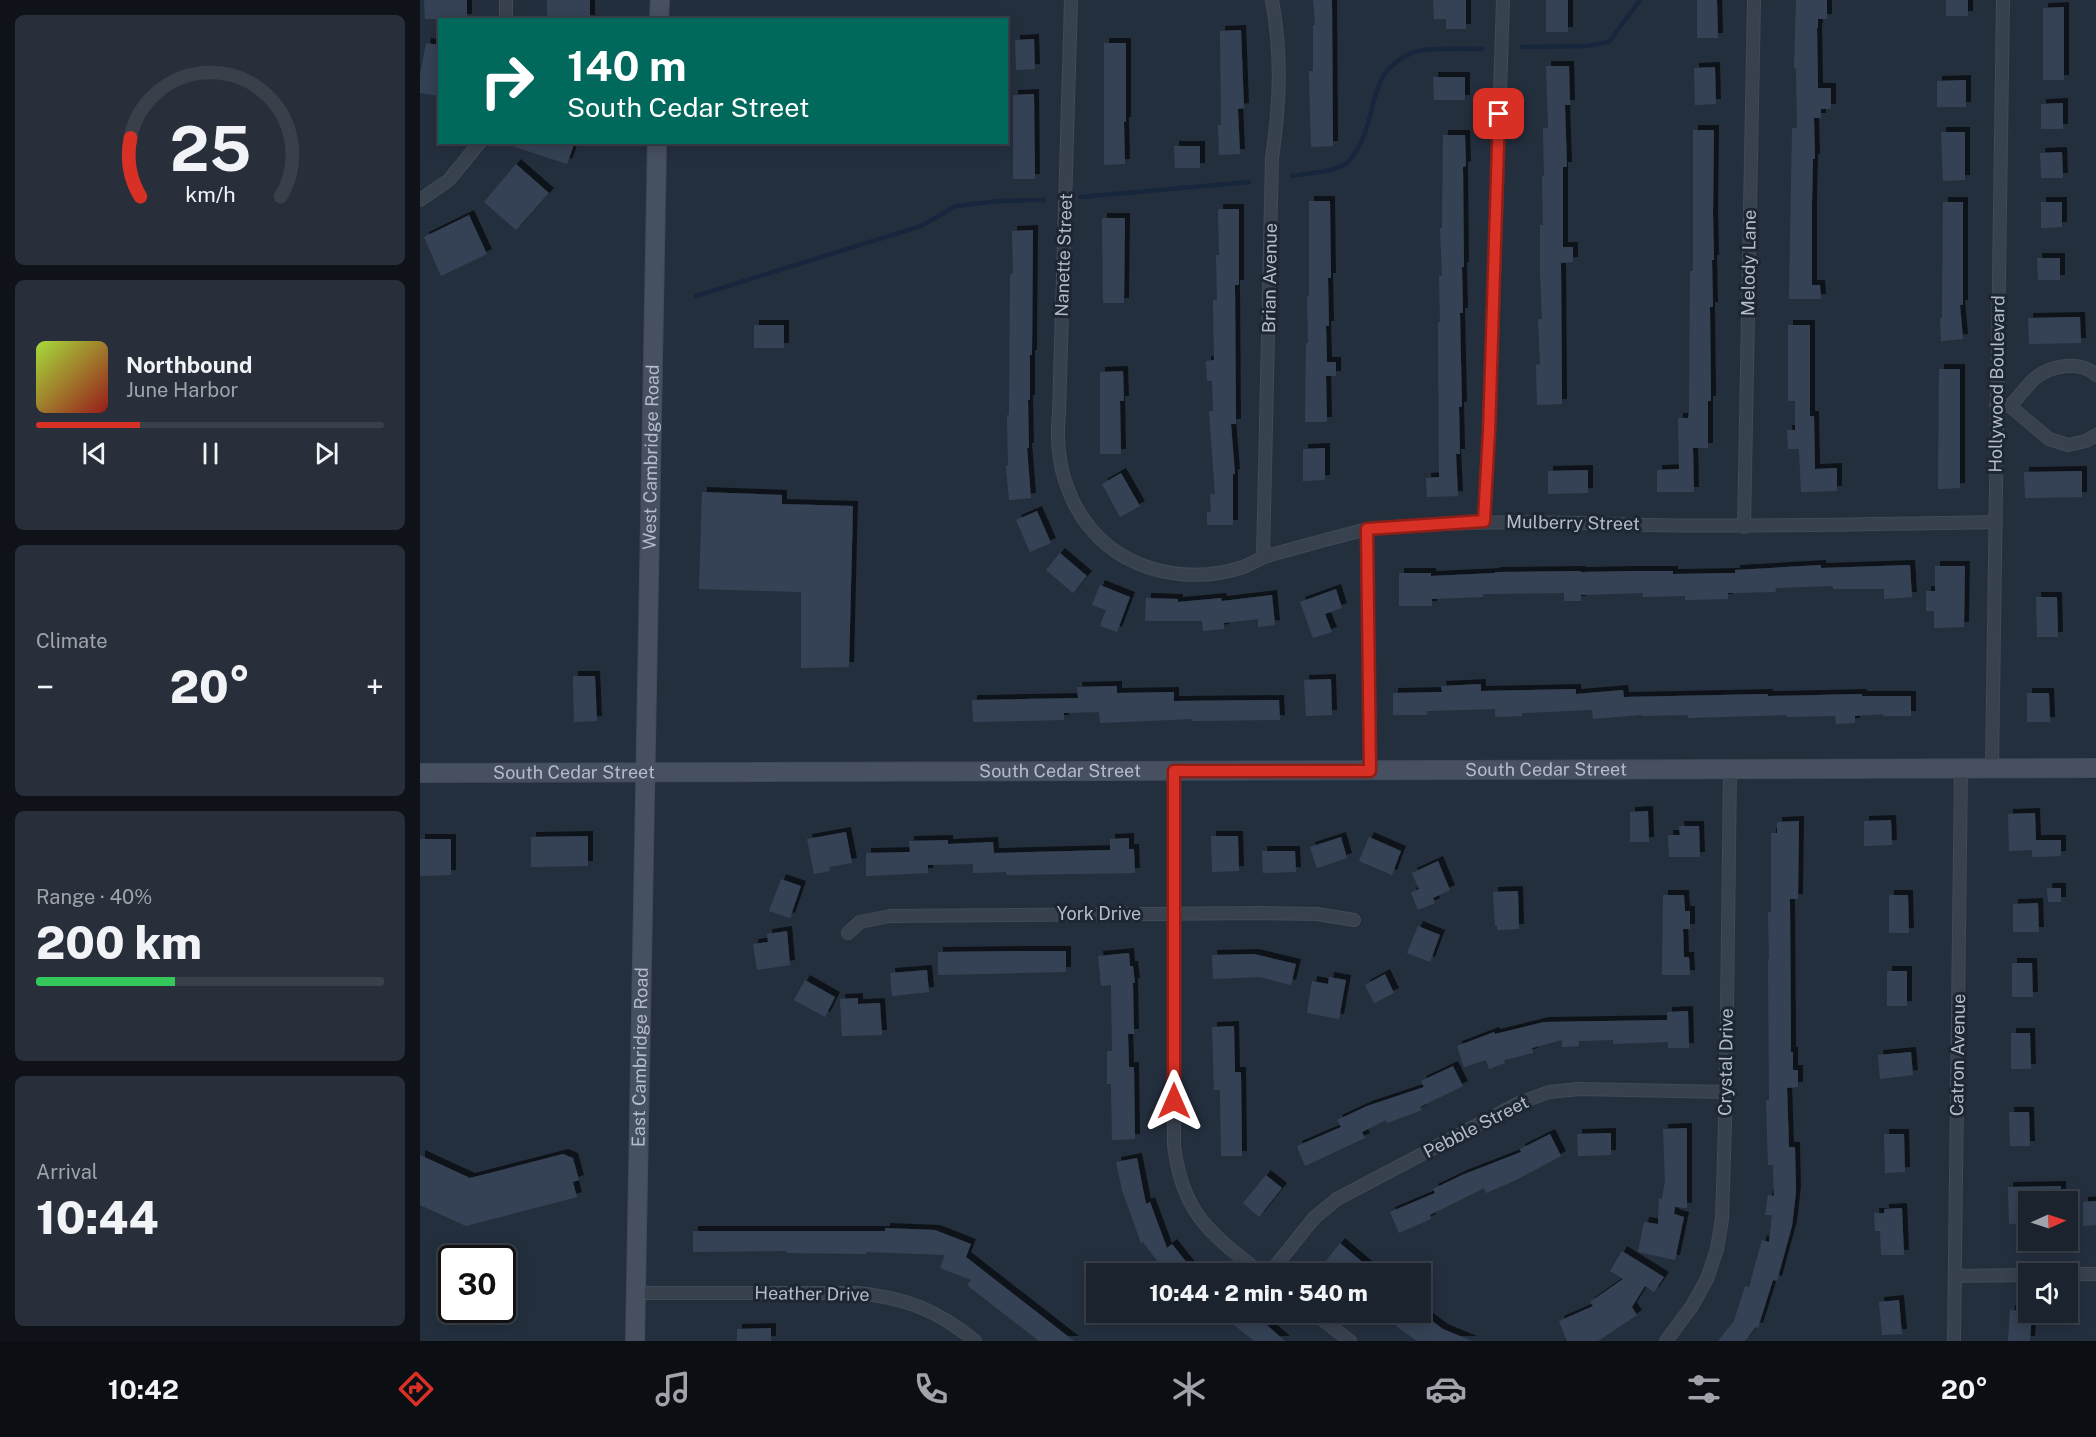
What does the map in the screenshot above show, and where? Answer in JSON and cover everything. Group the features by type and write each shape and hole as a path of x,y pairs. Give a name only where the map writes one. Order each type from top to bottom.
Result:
{"main road":[{"path":"659,18 660,0"},
{"name":"West Cambridge Road","path":"645,773 657,144"},
{"name":"South Cedar Street","path":"420,772 2096,768"},
{"name":"East Cambridge Road","path":"635,1341 645,773"}],"street":[{"path":"506,0 506,18"},
{"name":"Nanette Street","path":"1071,0 1057,435 1064,480 1075,506"},
{"name":"Brian Avenue","path":"1263,558 1272,158 1280,82 1278,41 1272,0"},
{"path":"1484,521 1503,0"},
{"name":"Melody Lane","path":"1744,527 1754,0"},
{"name":"Hollywood Boulevard","path":"1992,768 2003,0"},
{"path":"420,200 449,180 478,144"},
{"path":"2010,406 2034,379 2056,368 2075,365 2092,371 2096,375"},
{"path":"1996,405 2010,406 2049,439 2068,445 2086,441 2096,435"},
{"name":"Mulberry Street","path":"1075,506 1104,542 1126,557 1159,570 1197,575 1221,573 1263,558 1367,529 1484,521 1744,527 1996,522"},
{"path":"1367,529 1370,771"},
{"name":"Catron Avenue","path":"1954,1341 1961,768"},
{"name":"Crystal Drive","path":"1666,1341 1692,1306 1707,1279 1717,1249 1722,1219 1730,769"},
{"path":"1174,771 1174,1145 1176,1167 1192,1208 1221,1242 1248,1263"},
{"name":"York Drive","path":"848,933 860,922 890,916 1317,914 1354,920"},
{"name":"Pebble Street","path":"1278,1263 1314,1218 1336,1199 1520,1103 1550,1092 1579,1089 1726,1092"},
{"path":"2078,1274 2096,1274"},
{"path":"1955,1276 2018,1275"},
{"name":"Heather Drive","path":"636,1293 884,1295 908,1301 932,1311 975,1341"},
{"path":"1327,1323 1350,1341"}],"building":[{"path":"424,0 467,0 467,18 425,19"},
{"path":"547,0 590,0 590,18 547,18"},
{"path":"1313,0 1332,0 1333,146 1311,147 1309,71 1313,71 1313,25 1315,25"},
{"path":"1433,0 1466,0 1466,29 1446,29 1446,19 1434,19"},
{"path":"1546,0 1568,0 1568,32 1546,32"},
{"path":"1697,0 1717,0 1718,38 1697,38"},
{"path":"1796,0 1827,0 1827,19 1818,19 1817,28 1818,88 1831,88 1831,109 1821,109 1821,118 1814,118 1815,159 1813,159 1812,204 1812,285 1820,285 1821,299 1789,299 1792,128 1797,128 1796,68 1794,68"},
{"path":"1946,0 1968,0 1968,16 1946,16"},
{"path":"2064,7 2064,80 2043,80 2043,8"},
{"path":"1241,30 1244,108 1238,109 1240,154 1219,155 1220,31"},
{"path":"1034,39 1035,69 1016,70 1015,40"},
{"path":"426,43 438,45 438,96 420,93 420,75"},
{"path":"1104,43 1126,43 1125,164 1104,165"},
{"path":"1546,66 1569,66 1570,105 1565,105 1567,167 1563,167 1563,247 1573,247 1573,262 1561,263 1562,404 1537,405 1536,365 1540,364 1538,319 1542,319 1540,225 1543,225 1543,128 1548,128"},
{"path":"1715,67 1716,104 1695,105 1694,68"},
{"path":"1433,77 1465,77 1465,100 1434,100"},
{"path":"1966,80 1966,107 1937,107 1937,81"},
{"path":"1034,94 1035,179 1013,179 1013,95"},
{"path":"2063,103 2063,129 2041,129 2041,104"},
{"path":"1693,130 1714,130 1714,260 1712,260 1713,307 1710,307 1711,401 1708,401 1708,448 1693,448 1694,492 1657,492 1657,470 1679,469 1678,418 1688,418 1689,412 1690,271 1693,271"},
{"path":"1941,132 1965,132 1965,180 1943,181"},
{"path":"1443,135 1465,135 1463,313 1460,313 1462,407 1459,407 1460,454 1456,454 1458,496 1427,497 1426,478 1439,477 1438,322 1440,322 1439,276 1442,276 1440,228 1442,228"},
{"path":"509,144 574,144 567,164"},
{"path":"1174,146 1200,146 1200,168 1175,168"},
{"path":"2062,152 2063,178 2041,178 2040,153"},
{"path":"516,164 549,193 516,230 484,202"},
{"path":"1309,201 1330,201 1331,278 1328,278 1327,362 1336,362 1336,376 1326,376 1327,422 1305,422"},
{"path":"1943,202 1963,202 1963,305 1960,305 1963,339 1941,341 1940,318 1942,318"},
{"path":"2041,202 2062,202 2062,227 2041,228"},
{"path":"1218,209 1239,209 1239,285 1235,285 1236,424 1231,424 1235,474 1233,474 1233,525 1207,525 1207,512 1211,512 1210,494 1215,494 1209,411 1213,411 1212,381 1207,381 1206,361 1214,360 1213,300 1217,300"},
{"path":"469,215 487,254 441,276 424,237"},
{"path":"1102,218 1125,218 1124,303 1103,303"},
{"path":"1033,230 1032,355 1030,355 1030,400 1028,400 1029,448 1027,448 1031,498 1009,500 1006,466 1008,465 1010,274 1013,274 1012,231"},
{"path":"2037,258 2060,258 2060,280 2038,280"},
{"path":"2080,317 2081,343 2029,344 2028,318"},
{"path":"754,325 784,325 784,348 754,348"},
{"path":"1788,325 1810,325 1810,416 1814,416 1815,469 1837,468 1837,491 1801,492 1799,449 1788,449 1787,430 1795,430 1795,401 1788,401"},
{"path":"1939,369 1960,369 1960,488 1938,489"},
{"path":"1123,371 1124,401 1120,401 1121,454 1100,454 1100,372"},
{"path":"1325,448 1325,480 1303,481 1303,449"},
{"path":"1588,470 1588,493 1548,494 1548,471"},
{"path":"2082,471 2082,497 2025,498 2024,472"},
{"path":"1121,473 1140,506 1120,517 1102,484"},
{"path":"702,492 782,495 782,504 853,506 849,667 801,668 801,592 699,589"},
{"path":"1037,511 1051,543 1030,552 1016,520"},
{"path":"1060,553 1087,576 1073,593 1046,570"},
{"path":"1821,565 1821,568 1910,565 1912,597 1884,599 1884,589 1833,589 1833,586 1775,588 1776,592 1728,593 1728,599 1685,600 1685,596 1643,597 1643,593 1581,595 1581,601 1564,601 1564,593 1483,594 1483,597 1432,599 1432,606 1399,606 1399,573 1431,573 1431,576 1495,572 1581,571 1673,571 1673,574 1735,573 1735,570"},
{"path":"1935,566 1965,566 1964,627 1934,628 1934,611 1926,611 1926,591 1935,591"},
{"path":"1100,585 1130,597 1117,632 1100,626 1106,610 1092,605"},
{"path":"1336,589 1342,608 1325,614 1332,632 1313,638 1300,602"},
{"path":"1272,595 1275,625 1258,627 1258,619 1224,623 1224,629 1203,631 1202,621 1145,621 1146,598 1178,599 1178,602 1221,598 1222,601"},
{"path":"2036,597 2057,597 2058,637 2037,637"},
{"path":"573,676 595,676 597,721 574,722"},
{"path":"1331,679 1332,715 1306,716 1304,680"},
{"path":"1481,684 1481,691 1576,689 1576,694 1623,690 1624,697 1768,694 1768,696 1862,694 1862,696 1911,696 1911,716 1883,716 1883,714 1855,716 1855,723 1836,724 1835,716 1688,718 1688,715 1641,715 1593,719 1592,710 1522,713 1522,716 1495,717 1495,709 1427,711 1427,715 1393,715 1393,693 1442,692 1441,686"},
{"path":"1117,686 1117,693 1174,692 1174,701 1279,700 1280,720 1192,721 1192,719 1100,723 1099,712 1064,713 1064,720 973,722 972,700 1078,698 1077,687"},
{"path":"2027,693 2049,693 2050,722 2027,722"},
{"path":"1648,811 1649,842 1630,842 1630,812"},
{"path":"2035,813 2036,840 2061,840 2061,856 2032,857 2032,850 2009,851 2008,814"},
{"path":"1891,820 1892,845 1864,846 1864,821"},
{"path":"1799,821 1798,899 1790,899 1791,1052 1793,1052 1793,1070 1798,1070 1798,1087 1787,1088 1789,1147 1795,1147 1796,1192 1792,1226 1777,1281 1773,1280 1758,1328 1756,1327 1745,1341 1718,1341 1734,1321 1745,1286 1749,1287 1762,1240 1769,1242 1772,1215 1765,1215 1768,1195 1774,1196 1773,1165 1768,1165 1766,1100 1769,1100 1768,912 1771,912 1771,833 1777,833 1777,822"},
{"path":"1679,826 1699,826 1700,857 1669,857 1668,835 1680,835"},
{"path":"846,832 852,863 829,867 830,871 814,874 807,839"},
{"path":"588,836 588,866 531,867 531,837"},
{"path":"1211,836 1238,836 1239,871 1212,872"},
{"path":"1341,837 1347,858 1317,868 1310,847"},
{"path":"1369,837 1401,851 1392,875 1359,861"},
{"path":"1129,838 1129,849 1134,849 1135,873 1006,875 1006,872 973,873 973,864 928,865 928,873 866,876 866,853 910,852 909,841 948,840 948,844 993,842 994,853 1110,850 1110,839"},
{"path":"420,839 451,839 451,875 420,876"},
{"path":"1262,851 1295,851 1296,872 1263,873"},
{"path":"1438,861 1450,890 1433,898 1435,903 1418,910 1411,893 1419,889 1412,873"},
{"path":"781,879 801,886 790,918 769,911"},
{"path":"2047,888 2061,888 2061,902 2048,902"},
{"path":"1518,891 1519,929 1497,930 1493,892"},
{"path":"1663,895 1684,895 1685,911 1690,911 1690,929 1683,929 1684,957 1689,957 1690,975 1662,975"},
{"path":"1889,895 1908,895 1909,933 1889,933"},
{"path":"2038,903 2039,932 2013,932 2013,904"},
{"path":"1418,926 1440,935 1430,962 1407,953"},
{"path":"787,931 790,965 757,970 753,944 768,942 767,934"},
{"path":"1066,951 1066,972 938,975 938,952"},
{"path":"1129,953 1135,983 1133,983 1134,1034 1128,1034 1129,1067 1134,1067 1135,1139 1112,1140 1111,1084 1107,1084 1107,1051 1112,1051 1111,985 1101,986 1098,956"},
{"path":"1254,954 1296,964 1291,985 1259,977 1213,979 1212,955"},
{"path":"2012,963 2032,963 2033,997 2012,997"},
{"path":"927,970 929,992 892,996 890,973"},
{"path":"1887,971 1907,971 1907,1006 1887,1006"},
{"path":"1385,974 1394,993 1374,1003 1365,985"},
{"path":"1329,977 1346,980 1339,1019 1307,1013 1312,981 1328,984"},
{"path":"805,980 835,997 825,1017 794,1000"},
{"path":"858,998 858,1004 880,1003 882,1035 842,1036 840,999"},
{"path":"1688,1011 1689,1048 1668,1048 1668,1042 1613,1044 1613,1040 1579,1041 1579,1046 1562,1047 1562,1040 1532,1048 1533,1053 1504,1060 1505,1063 1489,1069 1486,1060 1464,1067 1457,1046 1494,1032 1495,1034 1544,1022 1667,1020 1667,1012"},
{"path":"1234,1026 1235,1072 1241,1072 1242,1156 1221,1156 1220,1090 1214,1090 1212,1027"},
{"path":"2011,1033 2030,1033 2031,1069 2011,1069"},
{"path":"1911,1052 1913,1075 1880,1079 1878,1055"},
{"path":"1453,1066 1463,1086 1420,1107 1422,1110 1387,1123 1386,1120 1362,1132 1365,1138 1305,1166 1297,1146 1341,1127 1337,1120 1367,1106 1424,1087 1421,1081"},
{"path":"2009,1112 2029,1112 2030,1146 2010,1146"},
{"path":"1687,1128 1687,1208 1675,1207 1674,1214 1684,1217 1675,1260 1638,1252 1644,1222 1658,1224 1659,1198 1662,1199 1665,1180 1663,1129"},
{"path":"1611,1133 1611,1155 1578,1156 1577,1134"},
{"path":"1550,1134 1561,1156 1486,1193 1484,1188 1430,1215 1431,1219 1399,1233 1390,1212 1435,1193 1433,1189 1462,1175 1521,1152 1520,1149"},
{"path":"1884,1134 1904,1134 1905,1172 1885,1173"},
{"path":"563,1154 573,1158 579,1180 573,1182 577,1197 466,1226 420,1205 420,1155 470,1178"},
{"path":"1137,1158 1146,1204 1150,1202 1167,1248 1172,1244 1187,1263 1159,1263 1143,1242 1141,1243 1122,1190 1116,1162"},
{"path":"1266,1175 1282,1188 1259,1217 1243,1203"},
{"path":"2061,1186 2061,1191 2018,1191 2018,1224 2009,1224 2008,1187"},
{"path":"2096,1201 2096,1225 2083,1226 2083,1202"},
{"path":"1902,1208 1904,1255 1881,1255 1880,1231 1875,1231 1874,1213 1884,1213 1884,1209"},
{"path":"885,1228 935,1230 971,1244 966,1257 1074,1341 1039,1341 967,1285 971,1280 940,1268 945,1255 866,1252 866,1254 786,1253 786,1251 693,1252 693,1231 885,1231"},
{"path":"1340,1243 1363,1263 1324,1263"},
{"path":"1622,1251 1664,1277 1654,1292 1645,1286 1632,1307 1637,1315 1598,1341 1567,1341 1559,1321 1593,1306 1590,1302 1623,1279 1610,1271"},
{"path":"1899,1300 1902,1334 1882,1335 1879,1302"},
{"path":"2010,1310 2018,1311 2018,1323 2031,1323 2030,1341 2008,1341"},
{"path":"1431,1320 1443,1329 1472,1341 1417,1341 1396,1326 1398,1323 1431,1323"},
{"path":"1232,1323 1265,1323 1285,1341 1254,1341"},
{"path":"771,1328 771,1341 737,1341 737,1329"}],"waterway":[{"path":"1522,47 1587,46 1609,42 1640,0"},
{"path":"1292,176 1333,169 1349,161 1362,140 1379,84 1386,72 1398,61 1420,50 1482,49"},
{"path":"1081,197 1249,182"},
{"path":"696,296 921,226 956,206 999,201 1044,200"}],"route":[{"path":"1174,1101 1174,771 1370,771 1367,529 1484,521 1499,114"}]}
